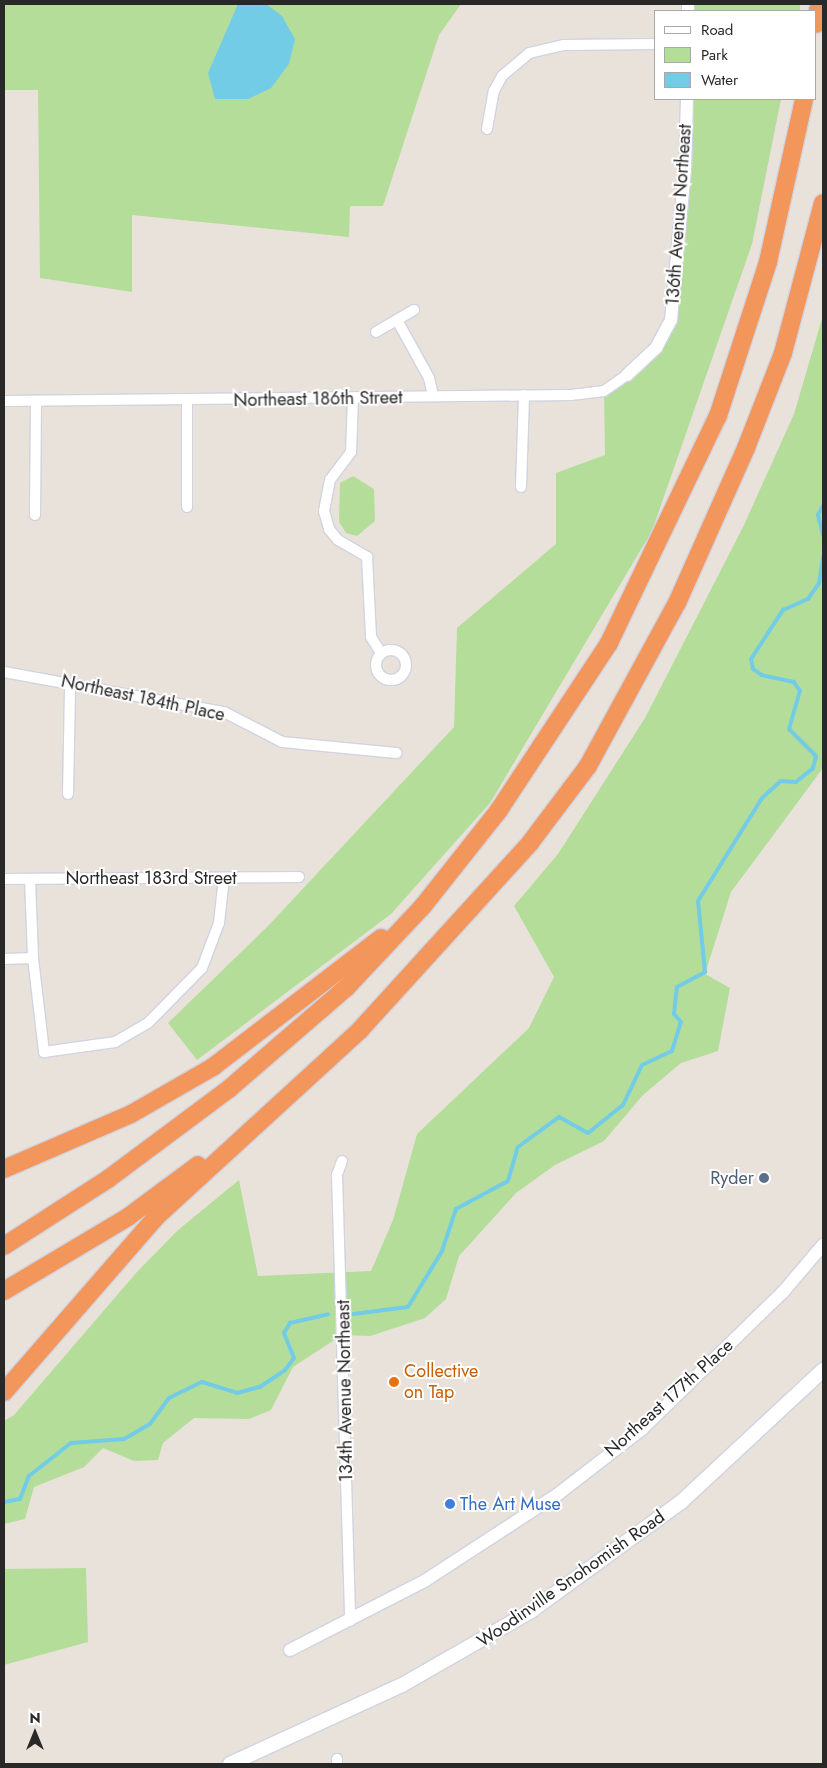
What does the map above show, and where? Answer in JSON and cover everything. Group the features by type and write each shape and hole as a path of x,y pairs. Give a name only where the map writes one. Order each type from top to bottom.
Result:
{"highway":[{"path":"817,17 819,4"},
{"path":"4,1246 108,1179 230,1088 346,988 423,906 532,762 609,643 659,545 718,416 768,262 804,100"},
{"path":"4,1392 156,1217 360,1030 530,843 588,766 677,603 746,448 783,353 823,203"},
{"path":"7,1167 130,1114 213,1067 423,906"},
{"path":"4,1291 128,1217 274,1107"}],"main road":[{"name":"Woodinville Snohomish Road","path":"230,1764 402,1685 531,1611 686,1498 823,1370"}],"street":[{"path":"487,129 494,91 502,76 529,53 563,45 654,44"},
{"name":"136th Avenue Northeast","path":"627,376 656,348 671,320 685,170 687,100"},
{"path":"376,332 414,310"},
{"path":"397,320 429,378 433,396"},
{"name":"Northeast 186th Street","path":"4,401 187,401 524,395 604,391 627,376"},
{"path":"521,487 524,395"},
{"path":"353,398 350,452 330,480 324,511 329,529 338,540 366,557 371,637 381,653"},
{"path":"35,515 36,401"},
{"path":"187,401 187,507"},
{"name":"Northeast 184th Place","path":"4,672 70,686 224,712 282,742 396,754"},
{"path":"68,794 70,686"},
{"name":"Northeast 183rd Street","path":"4,879 299,877"},
{"path":"30,879 33,958 44,1052 115,1042 148,1023 202,968 219,923 224,878"},
{"path":"4,959 33,958"},
{"name":"134th Avenue Northeast","path":"342,1161 337,1175 350,1621"},
{"name":"Northeast 177th Place","path":"290,1650 350,1621 474,1551 642,1429 783,1292 823,1245"}],"green space":[{"path":"4,4 461,4 439,35 383,206 350,206 349,237 132,215 132,292 40,278 38,90 4,90"},
{"path":"687,4 800,4 800,10 687,10"},
{"path":"686,100 781,100 752,244 652,531 490,803 391,914 197,1060 168,1023 268,926 454,727 457,628 556,544 556,473 605,455 604,391 627,375 671,320"},
{"path":"823,315 823,768 731,892 705,974 730,988 718,1051 681,1063 643,1095 604,1141 555,1165 516,1193 459,1256 446,1299 425,1318 370,1336 342,1335 293,1367 271,1410 249,1419 194,1418 163,1443 158,1460 134,1461 103,1448 84,1467 34,1487 25,1519 4,1524 4,1421 14,1415 136,1273 178,1230 239,1180 258,1276 371,1271 393,1220 417,1134 529,1028 554,977 514,906 558,854 645,718 744,525 794,414"},
{"path":"353,476 374,489 375,521 357,536 346,533 339,522 340,483"},
{"path":"86,1568 88,1642 4,1665 4,1569"}],"water":[{"path":"238,4 266,4 282,16 295,39 289,64 271,88 248,99 215,99 208,73"}],"waterway":[{"path":"823,506 818,515 823,535"},
{"path":"353,1314 408,1307 442,1251 456,1209 508,1181 518,1147 559,1117 588,1133 623,1105 642,1065 672,1051 681,1022 674,1014 677,987 705,972 698,901 762,798 781,781 796,782 813,768 816,756 789,729 800,691 794,682 762,675 753,669 751,659 783,610 808,599 819,583 823,557"},
{"path":"4,1502 20,1499 29,1476 71,1443 124,1439 150,1424 169,1398 202,1382 237,1393 260,1387 285,1370 294,1358 284,1333 290,1323 328,1314"}],"place":[{"name":"Ryder","path":"764,1178"},
{"name":"Collective on Tap","path":"394,1382"},
{"name":"The Art Muse","path":"450,1504"}]}
